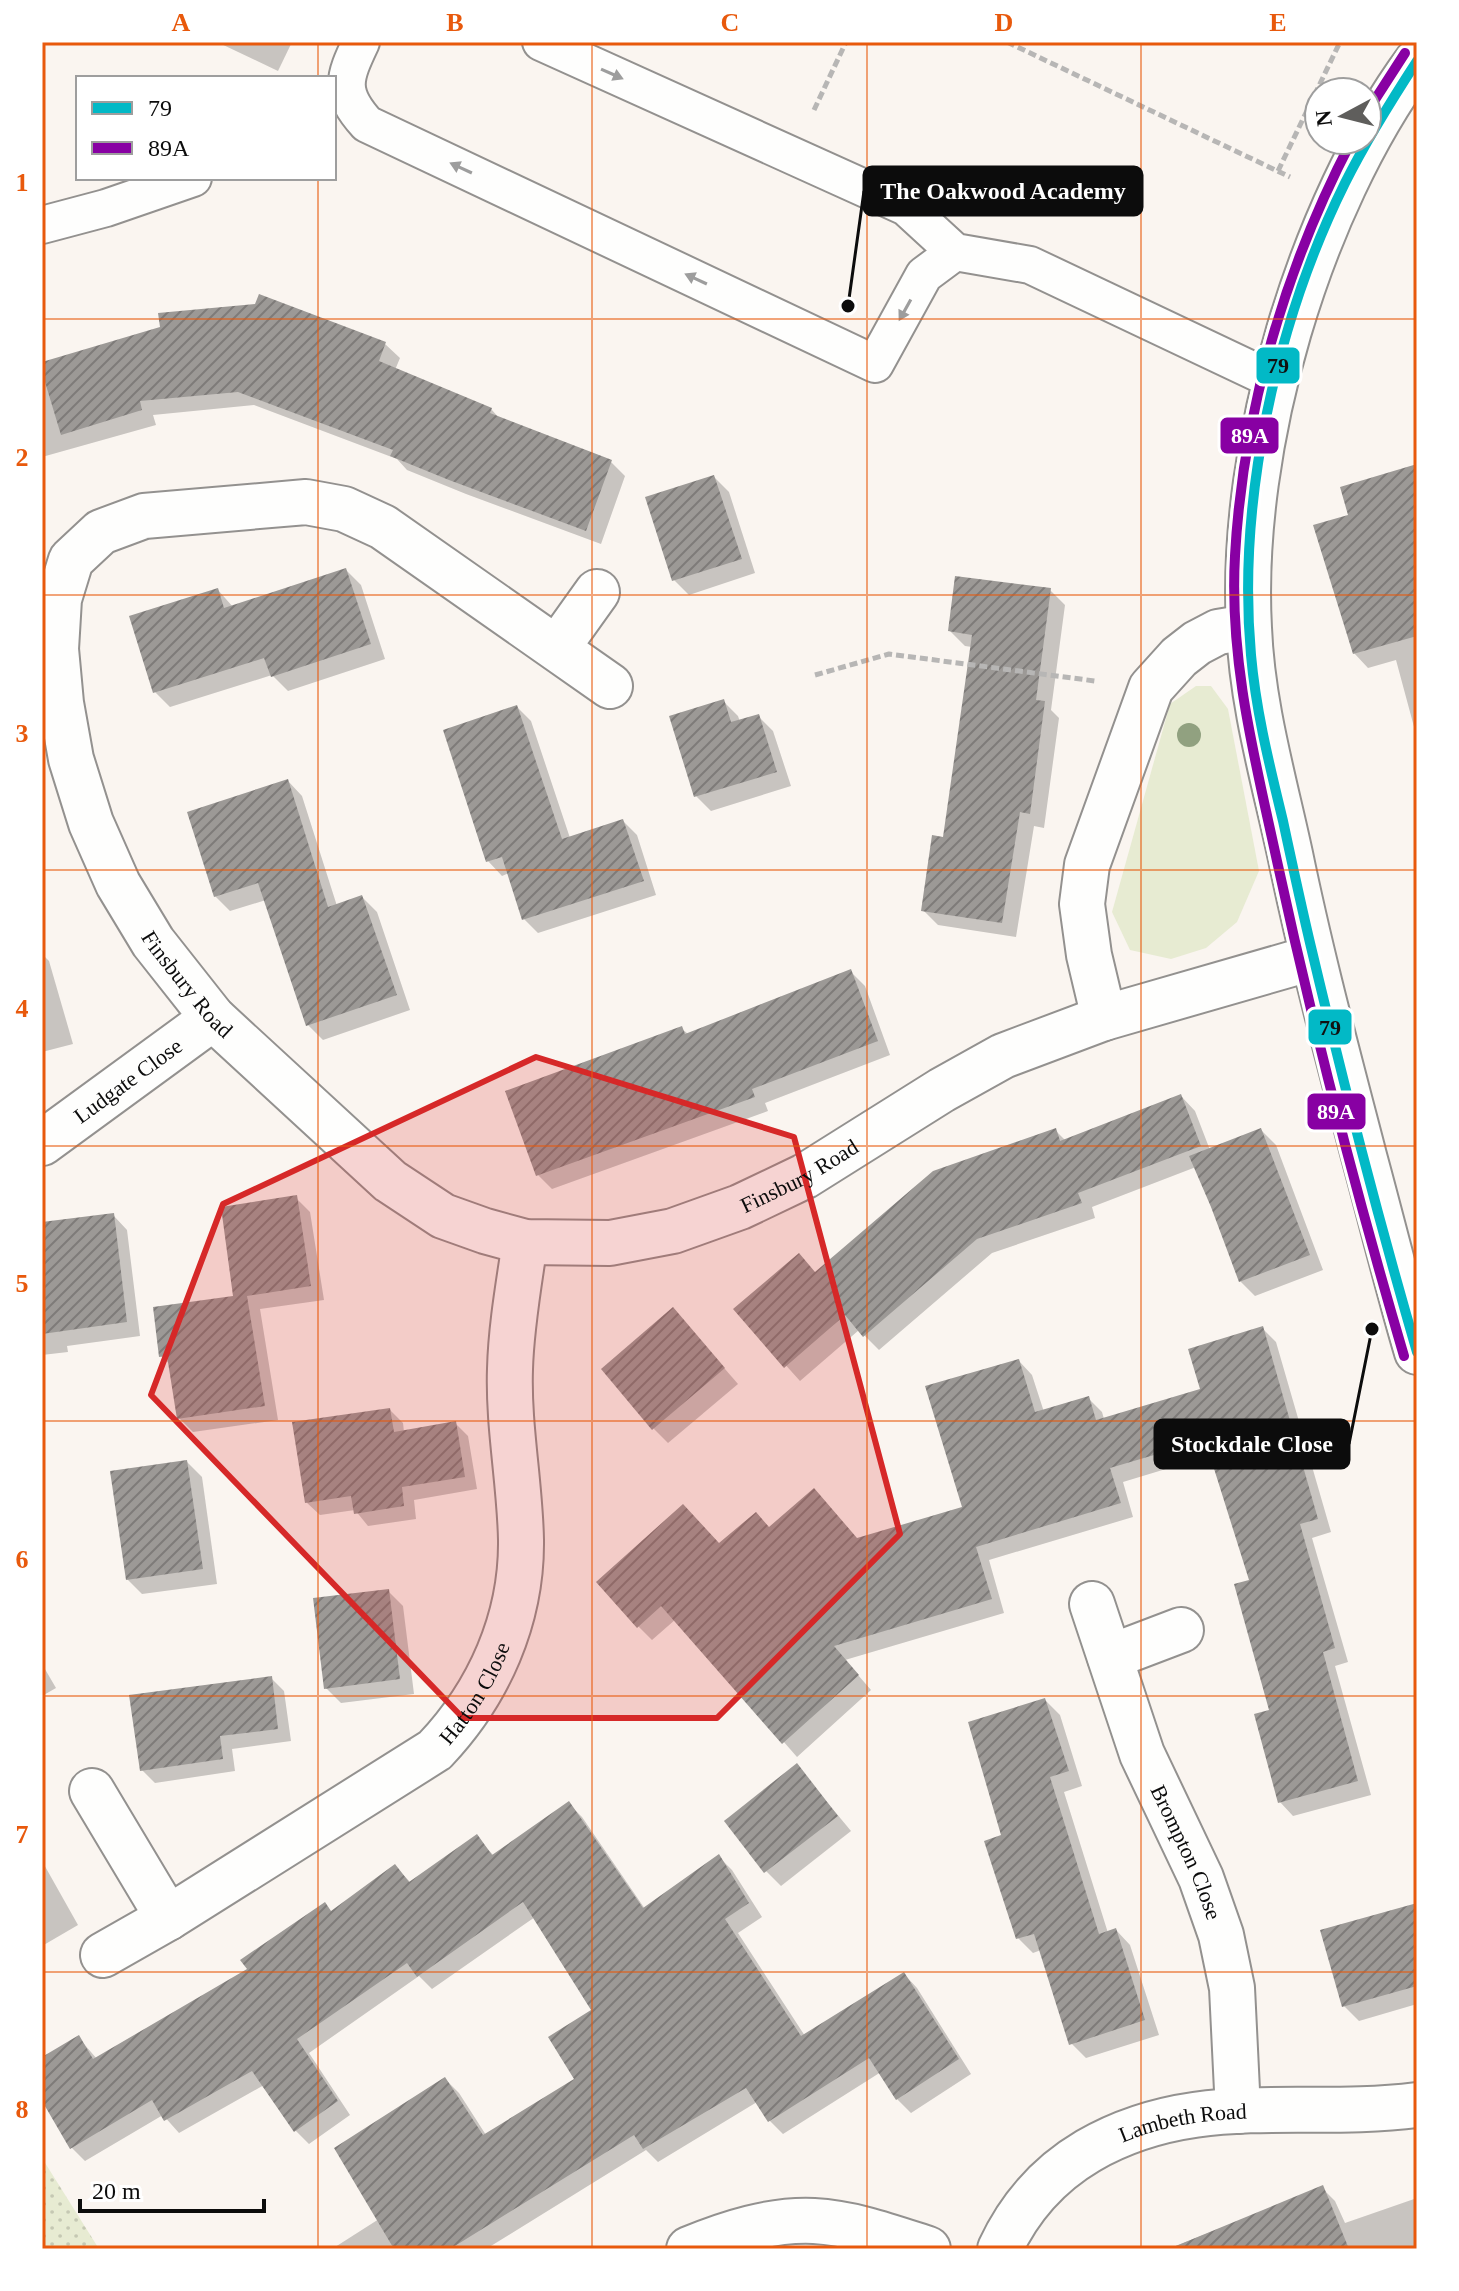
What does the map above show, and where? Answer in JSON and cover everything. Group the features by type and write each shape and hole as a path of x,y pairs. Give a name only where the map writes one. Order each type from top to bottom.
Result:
{"street":[{"path":"1415,1337 1312,958 1254,686 1248,627 1251,511 1275,381 1305,286 1338,199 1371,135 1417,61"},
{"name":"Finsbury Road","path":"610,686 383,527 344,509 306,502 144,516 56,548 59,599 56,649 71,759 91,823 118,884 153,942 213,1018 390,1181 443,1216 485,1231 525,1242 610,1243 673,1231 740,1207 805,1176 942,1090 1003,1056 1104,1018 1312,958"},
{"path":"557,648 597,592"},
{"path":"1104,1018 1089,955 1082,904 1087,865 1151,688 1179,657 1197,643 1218,632 1248,627"},
{"name":"Ludgate Close","path":"42,1143 213,1018"},
{"name":"Hatton Close","path":"103,1955 168,1918 435,1750 462,1722 480,1693 504,1638 519,1577 521,1542 510,1369 525,1242"},
{"name":"Brompton Close","path":"1092,1604 1142,1754 1201,1878 1221,1935 1232,1988 1238,2111"},
{"path":"1110,1657 1181,1630"},
{"path":"92,1791 168,1918"},
{"name":"Lambeth Road","path":"1000,2249 1012,2225 1046,2182 1101,2143 1152,2122 1193,2114 1238,2111 1417,2105"},
{"path":"689,2249 726,2234 768,2225 813,2221 863,2229 928,2249"}],"lane":[{"path":"361,42 346,75 342,111 875,364 924,275 955,252"},
{"path":"541,42 906,207 955,252 1030,265 1275,381"},
{"path":"42,225 106,208 187,180"}],"path":[{"path":"793,156 846,42"},
{"path":"1007,42 1338,199"},
{"path":"1278,171 1340,42"},
{"path":"815,675 889,654 1151,688"}],"highlighted area":[{"path":"536,1057 794,1137 900,1534 717,1718 463,1718 151,1395 223,1204"}],"green space":[{"path":"1196,686 1211,686 1228,709 1259,871 1237,922 1206,948 1171,959 1130,950 1112,912 1170,704"},
{"path":"42,2158 99,2249 42,2249"}],"building":[{"path":"259,294 386,342 379,361 492,408 490,413 612,460 586,531 390,456 393,450 238,392 140,401 142,410 61,435 42,372 42,362 160,327 158,313 255,304"},
{"path":"1417,464 1417,636 1353,654 1313,525 1348,515 1340,487"},
{"path":"714,475 742,559 672,581 645,497"},
{"path":"346,568 371,644 271,677 264,658 153,693 129,616 218,588 224,608"},
{"path":"955,576 1051,588 1036,700 1045,701 1030,814 1020,812 1002,923 921,911 932,835 943,837 972,635 948,631"},
{"path":"724,699 731,722 759,714 777,772 694,797 669,716"},
{"path":"517,705 562,839 623,819 644,881 522,920 502,857 486,862 443,730"},
{"path":"288,779 328,907 362,895 397,995 306,1026 258,883 214,897 187,812"},
{"path":"851,969 878,1041 752,1089 755,1097 536,1176 505,1091 682,1026 685,1034"},
{"path":"1181,1094 1201,1146 1078,1193 1082,1203 977,1239 863,1337 845,1315 784,1368 733,1309 799,1253 815,1272 933,1171 1056,1128 1060,1141"},
{"path":"1261,1128 1310,1255 1239,1282 1189,1156"},
{"path":"297,1195 311,1286 247,1296 265,1406 177,1419 167,1356 159,1357 153,1307 233,1296 221,1207"},
{"path":"114,1213 127,1322 42,1334 42,1222"},
{"path":"673,1307 725,1368 652,1430 601,1369"},
{"path":"1263,1326 1318,1519 1300,1524 1335,1648 1323,1652 1358,1781 1278,1803 1254,1714 1269,1710 1234,1584 1249,1580 1205,1440 1110,1468 1121,1503 976,1547 992,1599 834,1646 859,1675 782,1744 661,1606 637,1628 596,1582 683,1504 719,1543 756,1512 769,1527 814,1488 857,1538 962,1507 925,1386 1019,1359 1035,1412 1089,1396 1096,1420 1200,1389 1188,1349"},
{"path":"390,1408 394,1432 456,1421 465,1477 402,1487 404,1506 354,1514 351,1496 305,1503 292,1422"},
{"path":"187,1460 203,1569 126,1580 110,1471"},
{"path":"389,1589 400,1679 324,1689 313,1598"},
{"path":"272,1676 278,1729 220,1736 223,1759 140,1771 129,1695"},
{"path":"1045,1698 1069,1771 1050,1777 1099,1934 1116,1928 1145,2020 1069,2045 1034,1934 1016,1939 984,1841 1001,1835 968,1722"},
{"path":"797,1763 838,1816 764,1873 724,1821"},
{"path":"569,1801 643,1908 719,1854 749,1903 725,1919 801,2036 904,1972 959,2059 896,2100 869,2058 768,2122 746,2088 643,2149 634,2135 450,2249 394,2249 334,2148 445,2077 483,2135 574,2079 548,2037 591,2010 523,1902 417,1977 407,1963 297,2039 338,2101 294,2132 252,2071 164,2121 152,2100 70,2149 42,2101 42,2057 79,2035 93,2059 247,1969 240,1960 325,1902 331,1911 395,1864 409,1882 477,1834 492,1855"},
{"path":"1417,1903 1417,1986 1342,2007 1320,1930"},
{"path":"1323,2185 1349,2249 1171,2248"}],"transit line":[{"name":"89A","path":"1383,87 1405,53"},
{"name":"79","path":"1417,61 1345,183 1299,294 1281,353 1256,475 1248,596 1253,676 1268,760 1336,1048 1417,1352"},
{"name":"89A","path":"1344,156 1307,239 1271,342 1247,448 1235,556 1234,595 1240,672 1260,785 1336,1110 1404,1356"}],"place":[{"name":"The Oakwood Academy","path":"848,306"},
{"name":"Stockdale Close","path":"1372,1329"}]}
